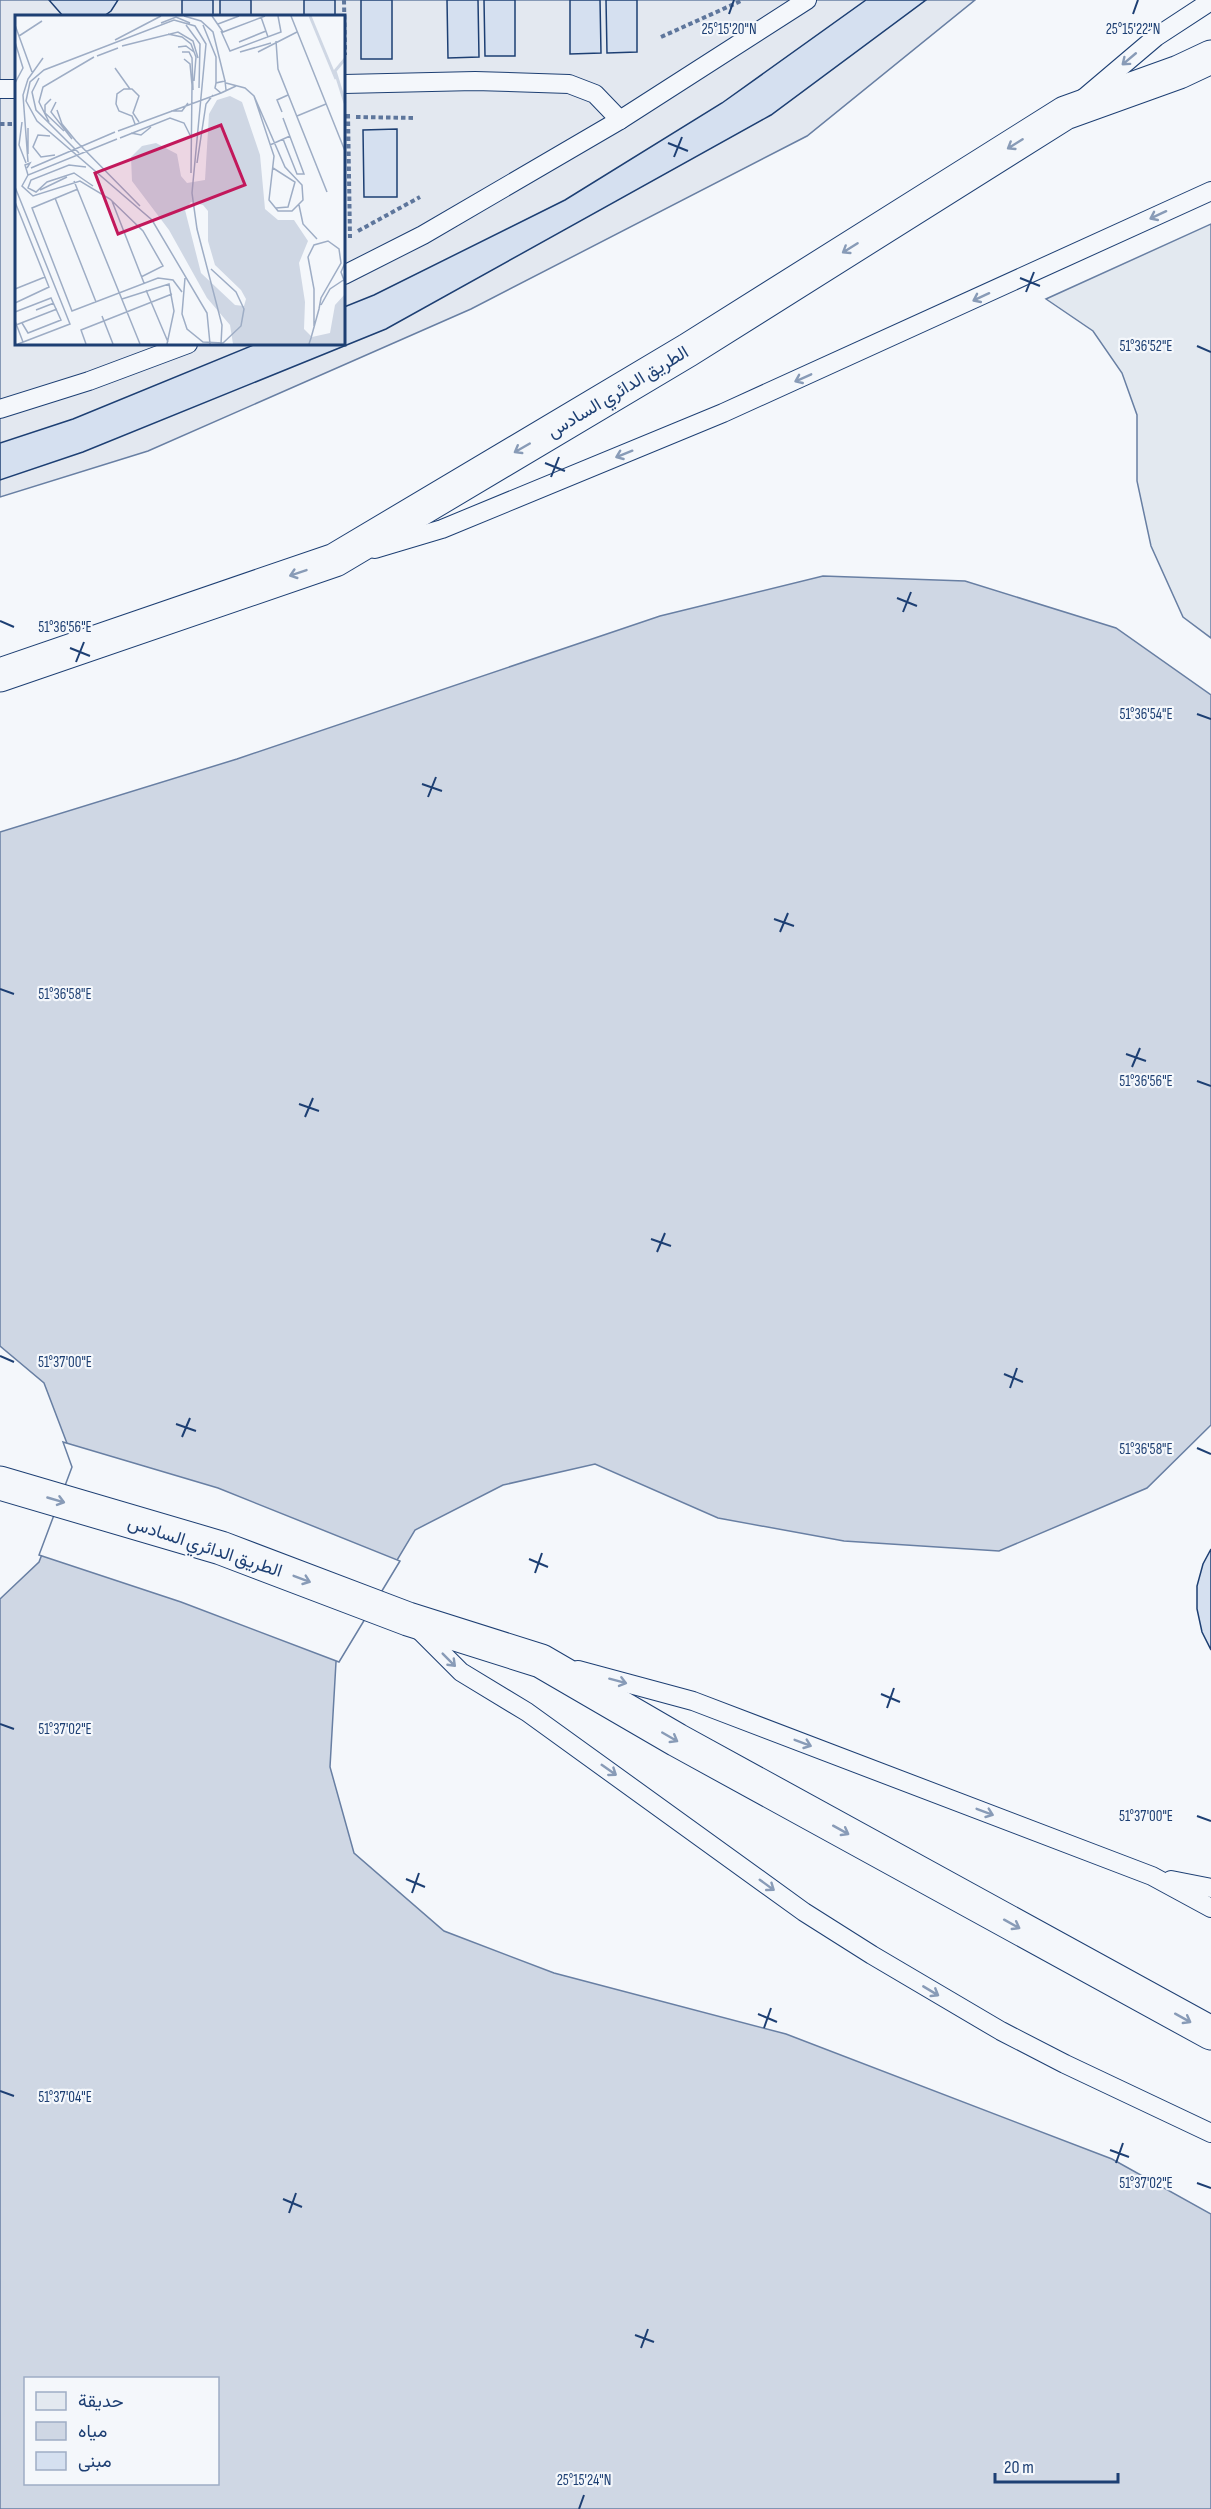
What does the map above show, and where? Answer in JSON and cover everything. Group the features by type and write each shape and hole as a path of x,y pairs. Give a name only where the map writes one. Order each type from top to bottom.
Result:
{"highway":[{"name":"الطريق الدائري السادس","path":"0,675 335,560 490,466 660,368 1065,113 1179,72 1211,57"},
{"name":"الطريق الدائري السادس","path":"0,1483 221,1548 408,1619 541,1661 676,1740 1211,2033"}],"lane":[{"path":"345,275 423,235 620,120 807,0"},
{"path":"1065,113 1156,37 1211,1"},
{"path":"345,84 508,81 569,84 595,93 620,120"},
{"path":"335,560 442,529 723,413 1211,191"},
{"path":"0,409 89,381 185,345"},
{"path":"408,1619 461,1672 527,1712 804,1912 932,1992 1001,2031 1211,2133"},
{"path":"541,1661 693,1701 1152,1876 1211,1908"},
{"path":"1152,1876 1211,1888"}],"path":[{"path":"661,37 743,0"},
{"path":"345,100 349,235 363,266"},
{"path":"346,117 416,117"},
{"path":"345,237 420,197"}],"green space":[{"path":"1211,224 1211,638 1183,617 1151,546 1137,481 1137,415 1122,373 1093,331 1046,299"}],"shaded area":[{"path":"0,0 975,0 807,136 471,309 148,451 0,497"}],"water":[{"path":"823,576 965,581 1116,628 1211,695 1211,1425 1147,1488 999,1551 844,1541 718,1518 595,1464 503,1485 415,1530 336,1662 330,1767 354,1853 444,1931 554,1973 786,2034 1112,2159 1211,2214 1211,2509 0,2509 0,1599 39,1562 76,1467 44,1383 0,1346 0,832 237,759 660,616"}],"pier":[{"path":"63,1442 218,1488 400,1561 339,1662 181,1602 39,1555 72,1467"}],"building":[{"path":"49,0 118,0 105,15 62,15"},
{"path":"182,0 213,0 213,15 182,15"},
{"path":"220,0 251,0 251,15 220,15"},
{"path":"304,0 335,0 335,15 304,15"},
{"path":"361,0 392,0 392,59 361,59"},
{"path":"447,0 478,0 479,57 448,58"},
{"path":"484,0 515,0 515,56 485,56"},
{"path":"570,0 600,0 601,53 570,54"},
{"path":"606,0 637,0 637,52 607,53"},
{"path":"866,0 926,0 771,115 386,329 83,452 0,480 0,443 73,419 254,345 345,345 345,307 374,295 565,200 722,103"},
{"path":"397,129 397,197 364,197 363,130"},
{"path":"1211,1549 1211,1650 1202,1632 1197,1609 1197,1586 1203,1564"}]}
